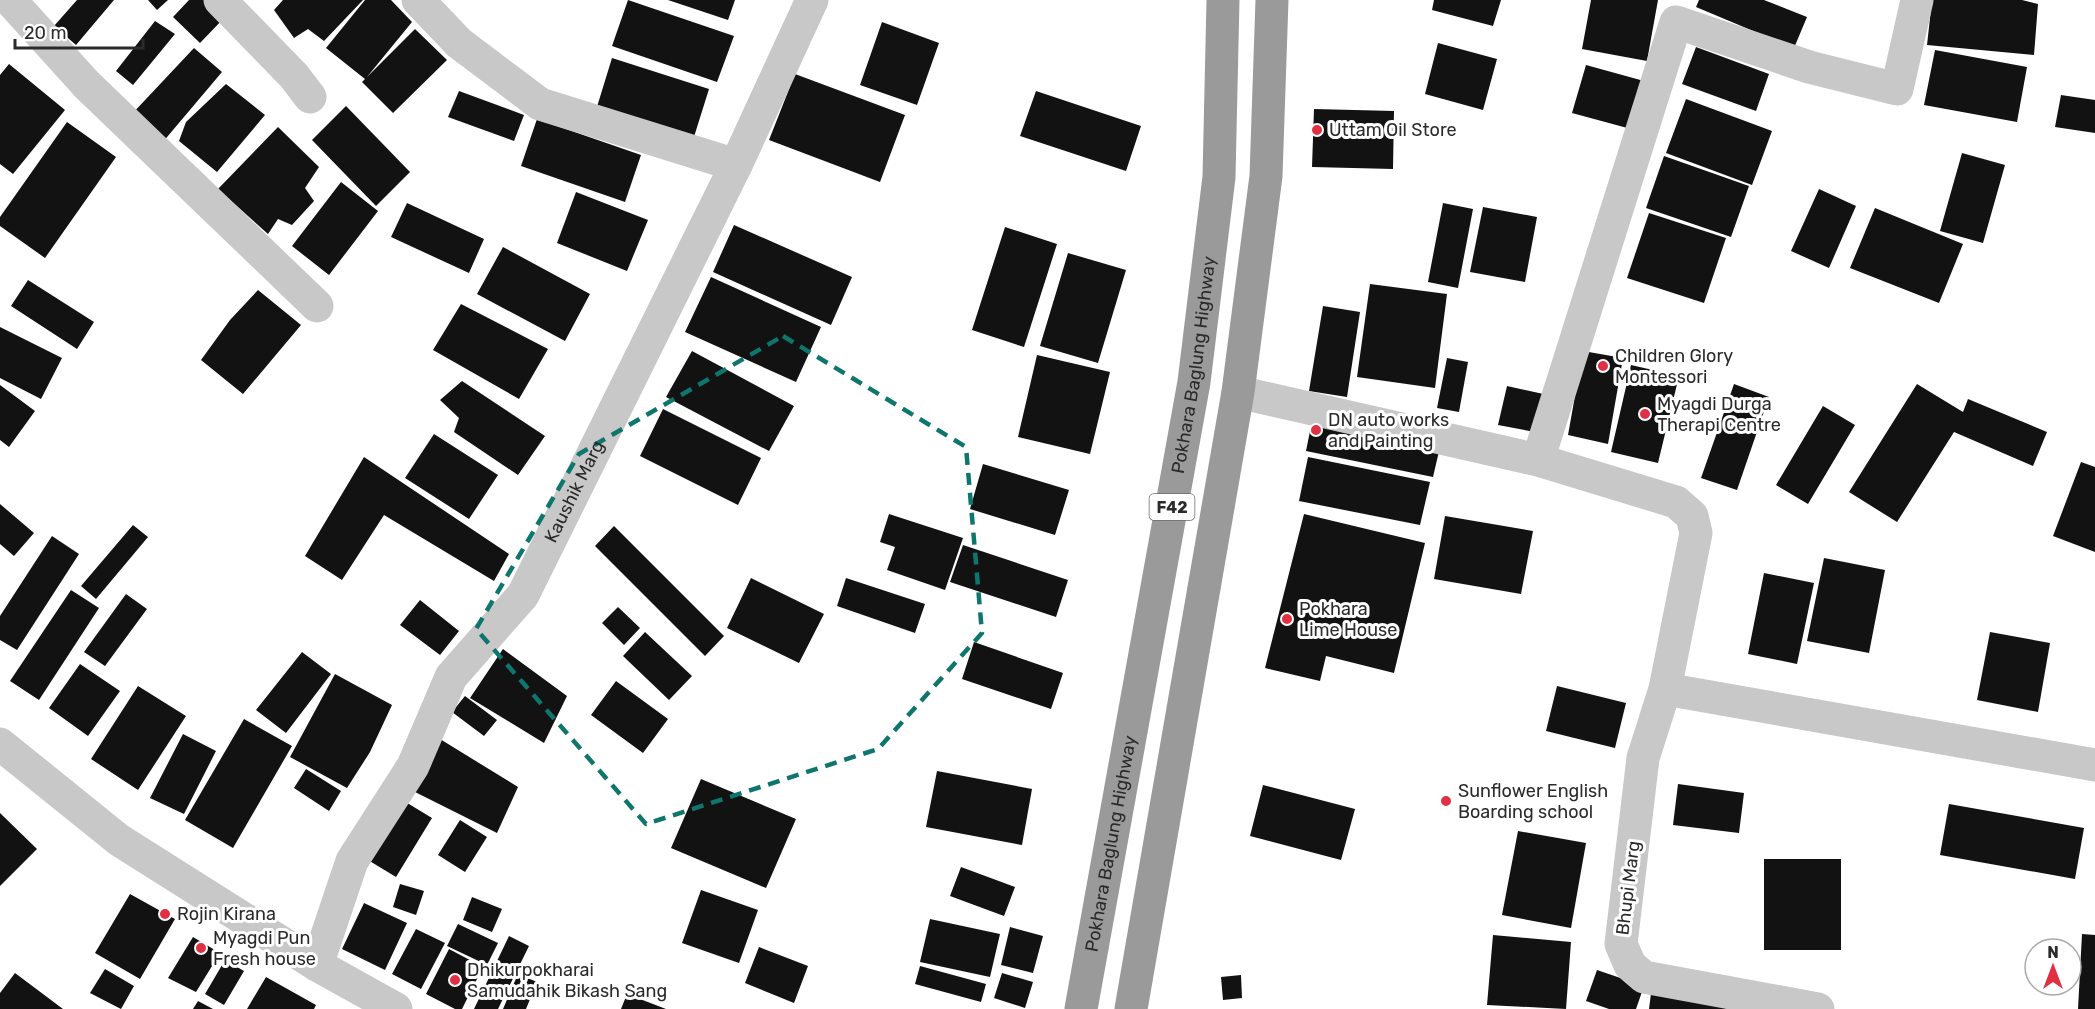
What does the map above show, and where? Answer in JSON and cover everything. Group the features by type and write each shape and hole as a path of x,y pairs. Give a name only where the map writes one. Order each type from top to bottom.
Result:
{"highway":[{"name":"Pokhara Baglung Highway","path":"1081,1009 1194,382 1219,177 1223,0"},
{"name":"F42","path":"1131,1009 1238,392 1266,176 1272,0"}],"street":[{"path":"10,0 87,85 317,306"},
{"path":"220,0 294,76 310,97"},
{"path":"418,0 459,43 540,104 736,165"},
{"name":"Kaushik Marg","path":"317,964 352,861 413,766 451,677 524,595 736,165 812,0"},
{"path":"1538,460 1678,11 1809,67 1897,89 1917,0"},
{"name":"Bhupi Marg","path":"1238,392 1538,460 1676,502 1692,516 1696,533 1665,689 1642,770 1621,944 1630,964 1644,977 1818,1009"},
{"path":"1665,689 2095,765"},
{"path":"0,744 119,840 317,964 396,1009"}],"highlighted area":[{"path":"783,336 966,447 982,633 878,749 646,824 476,629 579,454"}],"building":[{"path":"77,0 114,0 76,45 54,26"},
{"path":"148,0 168,0 157,10"},
{"path":"189,0 208,0 225,17 200,43 173,17"},
{"path":"283,0 363,0 324,41 308,29 294,38 274,10"},
{"path":"365,0 391,0 412,22 367,77 415,29 447,60 393,113 362,82 365,79 326,48"},
{"path":"628,0 734,36 717,82 612,46"},
{"path":"668,0 735,0 728,20"},
{"path":"1434,0 1501,0 1493,26 1432,10"},
{"path":"1591,0 1658,0 1647,61 1582,49"},
{"path":"1699,0 1764,0 1807,17 1794,48 1696,7"},
{"path":"1932,0 2022,0 2038,4 2034,55 1927,45"},
{"path":"155,21 175,34 133,85 116,71"},
{"path":"882,22 939,43 917,105 860,85"},
{"path":"1438,43 1497,59 1483,110 1425,94"},
{"path":"1696,47 1769,74 1756,111 1682,84"},
{"path":"194,48 222,72 162,143 131,115"},
{"path":"1935,50 2027,67 2017,122 1924,105"},
{"path":"612,58 709,89 693,140 596,110"},
{"path":"9,64 65,110 13,174 0,164 0,75"},
{"path":"1586,65 1644,81 1631,129 1572,113"},
{"path":"795,74 905,115 880,182 769,140"},
{"path":"226,84 265,115 217,172 179,141 186,122"},
{"path":"459,91 524,115 514,141 448,117"},
{"path":"1036,91 1141,126 1126,171 1020,136"},
{"path":"2061,95 2095,100 2095,133 2055,127"},
{"path":"1686,99 1772,131 1752,185 1666,153"},
{"path":"346,106 410,172 376,206 312,140"},
{"path":"1314,109 1394,111 1393,169 1312,167"},
{"path":"537,119 641,155 625,202 521,166"},
{"path":"67,122 116,157 45,258 0,226 0,217"},
{"path":"278,127 319,167 305,188 314,201 292,225 278,219 268,234 218,189"},
{"path":"1962,153 2005,165 1983,243 1940,231"},
{"path":"1664,156 1749,186 1731,237 1646,208"},
{"path":"341,182 378,211 329,275 292,246"},
{"path":"1819,189 1856,206 1829,268 1791,251"},
{"path":"576,192 648,220 627,271 557,243"},
{"path":"407,203 484,239 469,273 391,237"},
{"path":"1443,203 1473,209 1458,288 1428,282"},
{"path":"1483,207 1537,217 1525,282 1470,272"},
{"path":"1875,208 1963,244 1939,303 1850,268"},
{"path":"1649,213 1726,238 1704,303 1627,278"},
{"path":"734,225 852,277 831,325 713,272"},
{"path":"1005,227 1057,244 1024,347 972,330"},
{"path":"503,247 590,294 565,341 477,294"},
{"path":"1068,253 1126,270 1098,363 1040,346"},
{"path":"711,277 821,327 796,382 685,332"},
{"path":"28,280 94,322 77,349 11,306"},
{"path":"1370,284 1447,294 1435,388 1357,377"},
{"path":"258,290 301,325 243,394 201,360 230,320"},
{"path":"461,304 548,349 519,399 433,350"},
{"path":"1323,306 1360,312 1347,397 1309,391"},
{"path":"0,327 62,358 41,399 0,378"},
{"path":"692,351 794,406 769,451 666,397"},
{"path":"1583,351 1623,358 1608,444 1568,435"},
{"path":"1037,355 1110,372 1090,454 1018,437"},
{"path":"1447,358 1468,362 1459,412 1437,408"},
{"name":"Myagdi Durga Therapi Centre","path":"1631,365 1679,376 1658,463 1611,452"},
{"path":"462,381 545,436 518,475 454,432 459,418 440,400"},
{"path":"1734,384 1769,397 1737,490 1701,478"},
{"path":"1917,384 1963,412 1968,399 2047,432 2033,466 1954,432 1897,522 1849,492"},
{"path":"0,385 35,411 9,447 0,440"},
{"path":"1507,386 1548,395 1540,433 1498,425"},
{"path":"1823,406 1855,425 1808,504 1776,485"},
{"path":"663,409 761,458 738,505 640,456"},
{"path":"1312,421 1440,447 1433,477 1306,451"},
{"path":"434,434 498,475 469,519 405,478"},
{"path":"364,457 509,554 494,581 384,515 342,580 305,556"},
{"path":"1308,457 1430,482 1420,525 1299,501"},
{"path":"2081,462 2095,467 2095,552 2053,536"},
{"path":"983,464 1069,490 1055,535 970,509"},
{"path":"0,504 34,533 14,556 0,544"},
{"path":"889,514 963,538 945,590 887,570 895,547 880,542"},
{"path":"1304,514 1425,543 1394,673 1326,656 1320,681 1265,668"},
{"path":"1445,516 1533,531 1521,594 1434,579"},
{"path":"133,525 148,537 96,599 81,586"},
{"path":"614,526 724,636 705,656 595,546"},
{"path":"52,536 79,554 17,650 0,640 0,616"},
{"path":"963,545 1068,580 1056,617 950,582"},
{"path":"1824,558 1885,570 1869,653 1807,641"},
{"path":"1764,573 1814,583 1797,664 1748,654"},
{"path":"751,578 824,614 799,663 727,628"},
{"path":"846,578 925,604 915,633 837,606"},
{"path":"71,590 99,608 39,700 10,681"},
{"path":"126,594 147,609 105,666 84,652"},
{"path":"420,600 459,631 440,655 400,625"},
{"path":"618,607 640,628 624,645 602,623"},
{"path":"645,632 692,676 669,700 623,656"},
{"path":"1990,632 2050,643 2038,712 1977,700"},
{"path":"974,642 1063,673 1051,709 962,679"},
{"path":"503,649 567,696 544,743 470,698"},
{"path":"302,652 331,674 286,733 256,710"},
{"path":"80,664 120,691 88,736 49,708"},
{"path":"335,674 392,705 370,752 347,788 290,757"},
{"path":"616,681 668,719 643,753 591,715"},
{"path":"138,686 186,716 138,790 91,759"},
{"path":"1557,686 1626,703 1615,748 1546,731"},
{"path":"465,696 497,720 484,736 452,712"},
{"path":"244,719 292,746 233,848 185,820"},
{"path":"183,734 216,751 184,814 150,798"},
{"path":"440,739 518,787 497,833 413,791"},
{"path":"306,769 341,791 329,811 294,788"},
{"path":"937,771 1032,789 1022,845 926,827"},
{"path":"701,779 796,819 766,888 671,848"},
{"path":"1678,784 1744,793 1739,833 1673,825"},
{"path":"1263,785 1355,809 1341,860 1250,836"},
{"path":"399,798 432,818 396,877 363,857"},
{"path":"1949,804 2084,828 2075,879 1940,855"},
{"path":"0,813 37,849 0,886"},
{"path":"460,820 487,837 465,872 438,855"},
{"path":"1518,831 1586,843 1571,928 1502,915"},
{"path":"1764,859 1841,859 1841,950 1764,950"},
{"path":"961,867 1015,887 1004,916 950,896"},
{"path":"400,884 424,891 416,915 393,907"},
{"path":"701,890 758,910 739,963 682,943"},
{"path":"130,894 175,919 140,979 95,953"},
{"path":"472,897 502,909 492,932 463,920"},
{"path":"364,903 407,923 385,970 342,949"},
{"path":"930,919 1000,934 990,977 920,962"},
{"path":"458,924 498,943 487,965 447,946"},
{"path":"1010,927 1043,936 1033,973 1001,965"},
{"path":"416,929 445,943 421,989 392,974"},
{"path":"2082,934 2095,935 2095,1009 2078,1009 2079,997 2083,997"},
{"path":"1493,935 1571,942 1566,1009 1487,1005"},
{"path":"509,936 529,946 498,1009 474,1009"},
{"path":"193,937 220,953 196,992 168,978"},
{"path":"759,947 808,966 794,1003 745,983"},
{"name":"Dhikurpokharai Samudahik Bikash Sang","path":"449,949 483,967 462,1009 455,1009 426,994"},
{"path":"225,960 244,971 224,1005 205,994"},
{"path":"920,966 986,984 981,1002 915,984"},
{"path":"105,969 134,986 121,1009 90,993"},
{"path":"1597,970 1644,986 1636,1009 1609,1009 1586,1001"},
{"path":"15,973 63,1009 0,1009 0,993"},
{"path":"1002,973 1033,982 1025,1008 994,998"},
{"path":"518,974 537,982 526,1009 503,1009"},
{"path":"1241,975 1242,998 1223,1000 1221,977"},
{"path":"266,977 316,1005 314,1009 247,1009"},
{"path":"1652,986 1728,1009 1649,1009"},
{"path":"627,994 666,1009 621,1009"},
{"path":"198,1001 213,1009 193,1009"}],"place":[{"name":"Uttam Oil Store","path":"1317,130"},
{"name":"Children Glory Montessori","path":"1603,366"},
{"name":"Myagdi Durga Therapi Centre","path":"1645,414"},
{"name":"DN auto works and Painting","path":"1316,430"},
{"name":"Pokhara Lime House","path":"1287,619"},
{"name":"Sunflower English Boarding school","path":"1446,801"},
{"name":"Rojin Kirana","path":"165,914"},
{"name":"Myagdi Pun Fresh house","path":"201,948"},
{"name":"Dhikurpokharai Samudahik Bikash Sang","path":"455,980"}]}
